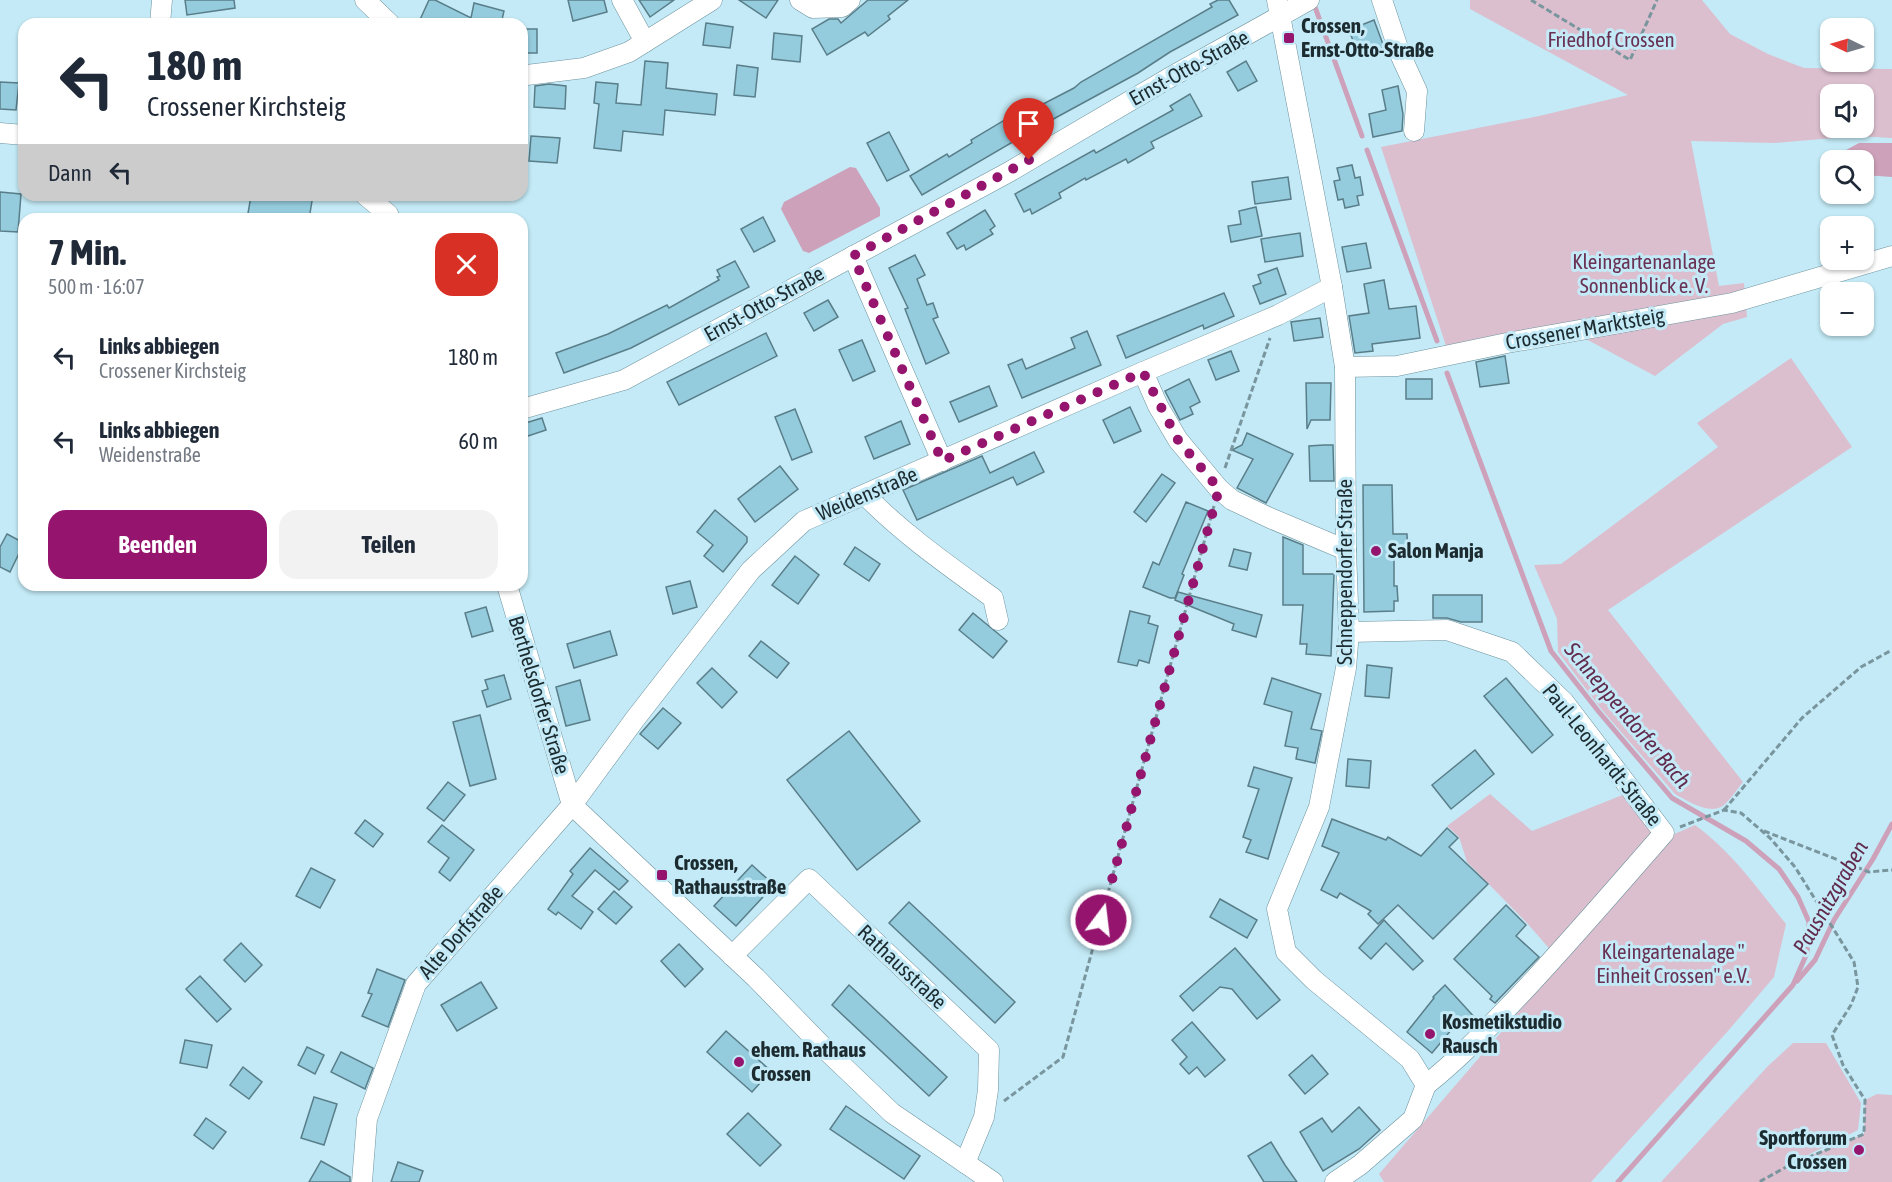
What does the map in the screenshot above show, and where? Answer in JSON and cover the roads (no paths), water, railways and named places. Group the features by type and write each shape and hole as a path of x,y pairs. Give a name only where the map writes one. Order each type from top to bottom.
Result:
{"street":[{"path":"160,18 162,0"},
{"path":"365,0 384,18"},
{"path":"622,0 645,42"},
{"path":"528,75 584,68 629,52 711,0"},
{"path":"800,0 813,8 842,7 850,0"},
{"path":"1382,0 1400,54 1417,91 1414,131"},
{"name":"Ernst-Otto-Straße","path":"528,407 624,380 1009,172 1169,78 1278,9 1303,4"},
{"name":"Schneppendorfer Straße","path":"1278,9 1332,287 1345,367 1349,632 1346,668 1319,807 1277,909 1286,952 1314,980 1410,1059 1426,1085"},
{"path":"0,133 18,134"},
{"path":"372,201 387,213"},
{"path":"853,256 942,461"},
{"name":"Crossener Marktsteig","path":"1345,367 1397,366 1507,343 1732,303 1892,256"},
{"name":"Weidenstraße","path":"572,805 635,719 751,570 804,521 1278,315 1332,287"},
{"path":"1143,372 1178,440 1219,489 1232,500 1346,550"},
{"path":"865,495 881,512 913,538 993,598 998,620"},
{"name":"Berthelsdorfer Straße","path":"509,591 572,805"},
{"name":"Paul-Leonhardt-Straße","path":"1349,632 1447,630 1512,652 1564,702 1664,833 1561,952 1481,1037 1426,1085"},
{"path":"572,805 732,956 892,1113 993,1182"},
{"name":"Alte Dorfstraße","path":"362,1182 367,1119 416,984 572,805"},
{"name":"Rathausstraße","path":"732,956 809,879 989,1050 988,1090 984,1117 965,1163"},
{"path":"1335,1182 1360,1165 1413,1119 1426,1085"}],"waterway":[{"name":"Schneppendorfer Bach","path":"1315,7 1362,136"},
{"name":"Schneppendorfer Bach","path":"1367,150 1437,341"},
{"name":"Schneppendorfer Bach","path":"1447,373 1551,651 1672,798 1746,841 1779,869 1798,897 1809,922 1807,953 1793,985 1618,1182"},
{"name":"Pausnitzgraben","path":"1797,981 1815,960 1834,920 1873,859 1892,824"}],"place":[{"name":"Crossen, Ernst-Otto-Straße","path":"1289,38"},
{"name":"Salon Manja","path":"1376,551"},
{"name":"Crossen, Rathausstraße","path":"662,875"},
{"name":"Kosmetikstudio Rausch","path":"1430,1034"},
{"name":"ehem. Rathaus Crossen","path":"739,1062"},
{"name":"Sportforum Crossen","path":"1859,1150"}],"park label":[{"name":"Friedhof Crossen","path":"1611,40"},
{"name":"Kleingartenanlage Sonnenblick e. V.","path":"1644,274"},
{"name":"Kleingartenalage \" Einheit Crossen\" e.V.","path":"1673,964"}]}
